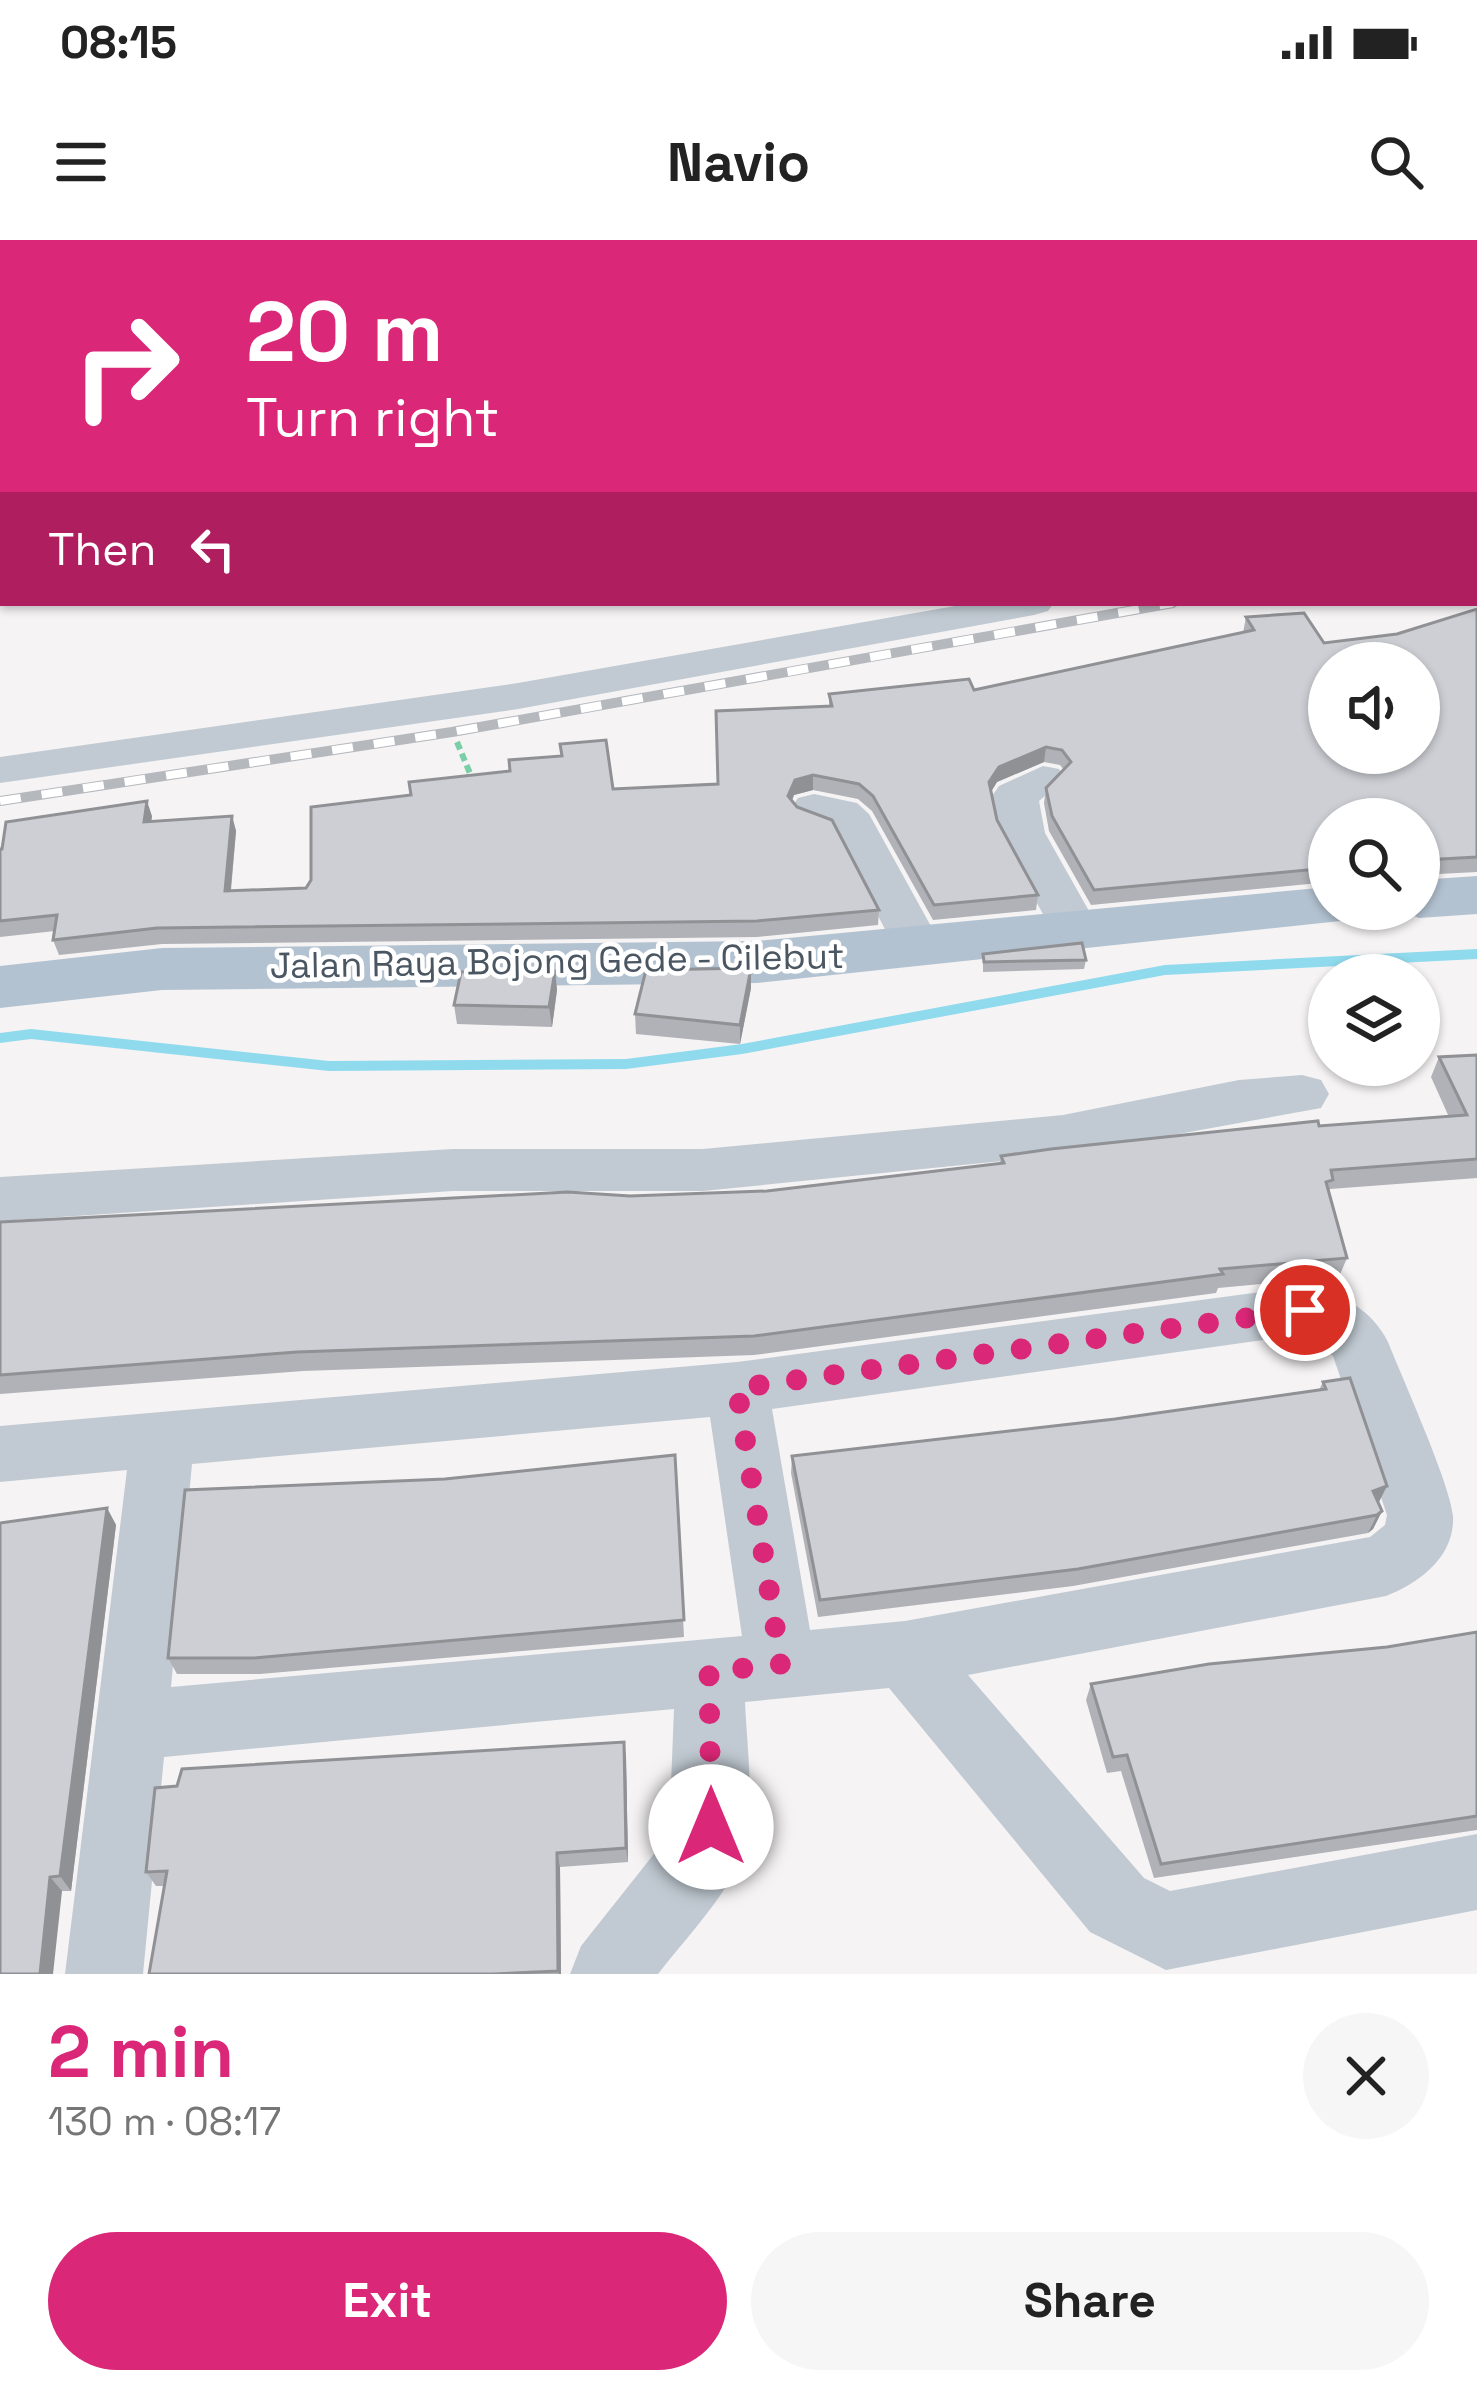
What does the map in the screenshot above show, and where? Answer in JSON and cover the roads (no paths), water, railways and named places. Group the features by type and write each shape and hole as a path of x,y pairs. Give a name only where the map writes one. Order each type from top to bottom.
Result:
{"main road":[{"path":"1440,898 1477,895"},
{"name":"Jalan Raya Bojong Gede - Cilebut","path":"0,987 162,968 546,968 757,962 918,948 1074,926 1308,908"}],"street":[{"path":"0,770 441,709 733,662 1019,606"},
{"path":"1042,779 1015,796 1022,833 1074,926"},
{"path":"814,808 841,813 853,824 918,948"},
{"path":"0,1198 453,1170 703,1170 1064,1135 1239,1100 1302,1094"},
{"path":"0,1454 737,1388 1305,1310 1325,1315 1358,1342 1420,1515 1416,1540 1386,1565 905,1654 132,1725"},
{"path":"737,1388 781,1664"},
{"path":"104,1974 163,1440"},
{"path":"905,1654 1118,1905 1138,1921 1166,1931 1477,1872"},
{"path":"609,1974 706,1851 712,1796 709,1672"}],"waterway":[{"path":"0,1038 31,1034 329,1066 626,1064 742,1049 1165,970 1477,954"}],"railway":[{"path":"0,801 452,732 1156,606"}]}
